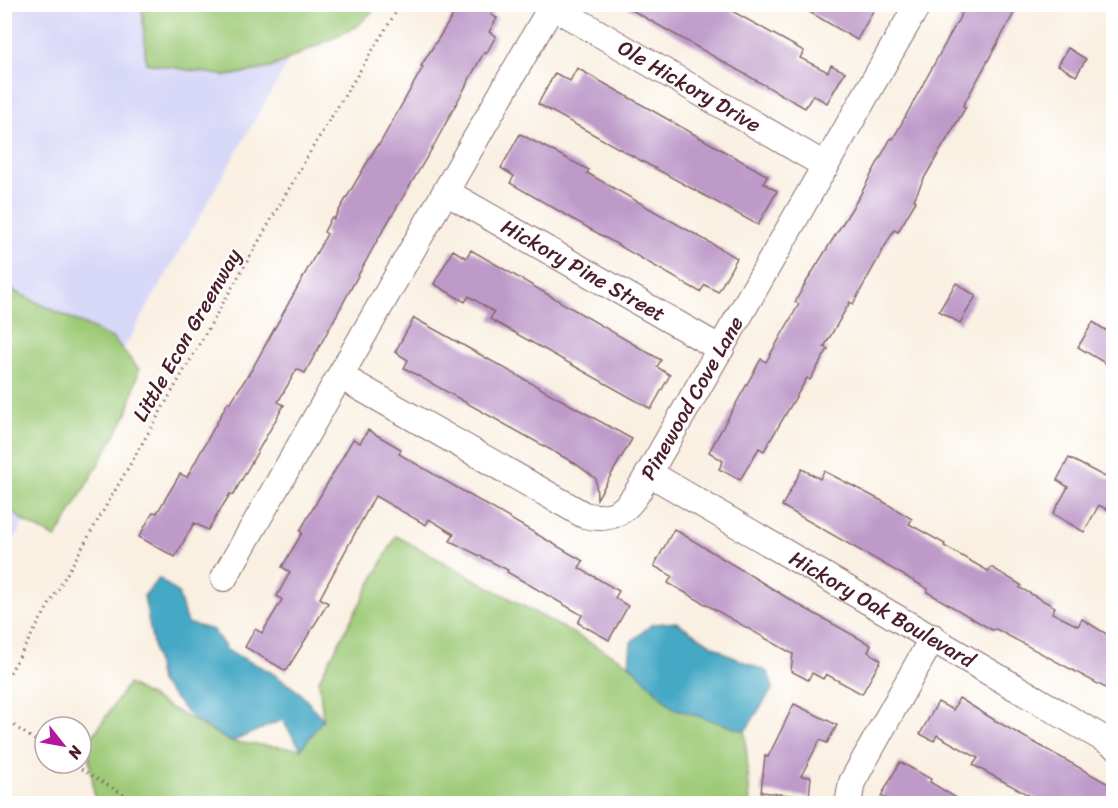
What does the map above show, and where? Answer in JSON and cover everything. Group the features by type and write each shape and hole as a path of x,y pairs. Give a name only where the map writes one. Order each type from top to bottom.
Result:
{"street":[{"name":"Pinewood Cove Lane","path":"340,376 584,515 597,518 612,517 624,510 633,501 918,4"},
{"name":"Ole Hickory Drive","path":"553,5 826,166"},
{"path":"224,578 553,5"},
{"name":"Hickory Pine Street","path":"446,192 721,349"},
{"name":"Hickory Oak Boulevard","path":"649,473 933,637 1113,745"},
{"path":"848,804 852,782 933,637"}],"path":[{"name":"Little Econ Greenway","path":"4,683 307,157 401,4"},
{"path":"4,719 33,739"},
{"path":"91,775 139,804"}],"shaded area":[{"path":"5,5 321,5 5,555"}],"green space":[{"path":"142,4 379,5 356,27 270,68 227,76 146,63"},
{"path":"5,287 114,339 139,370 127,414 56,538 25,522 5,505"},
{"path":"396,536 629,664 673,708 745,731 750,803 95,803 92,775 93,736 128,684 231,742 301,749 323,719 319,680"}],"water":[{"path":"159,578 178,593 187,623 213,630 228,651 269,671 299,692 323,719 301,749 282,720 231,742 192,718 160,682 144,596"},
{"path":"676,622 728,655 768,672 773,688 745,731 673,708 629,664 631,642 652,624"}],"building":[{"path":"460,4 498,4 491,15 497,18 489,32 496,36 486,54 484,52 433,147 379,237 305,373 297,369 278,402 284,405 233,495 230,494 208,530 194,523 175,557 139,537 153,512 157,513 180,474 187,477 228,402 230,403 252,369 327,234 324,232 331,218 334,219 379,145 423,67 421,66"},
{"path":"621,4 734,4 730,10 804,51 800,58 828,72 831,65 845,72 827,103 813,95 805,108"},
{"path":"796,4 877,4 857,40"},
{"path":"967,4 1019,4 963,106 966,107 923,180 914,200 916,201 898,232 894,230 853,304 850,302 824,347 828,349 810,380 807,378 764,451 759,448 740,480 719,469 723,461 709,452 761,359 766,362 799,304 795,302 805,284 859,197 891,138 893,139"},
{"path":"1068,48 1086,59 1076,76 1058,65"},
{"path":"577,68 768,176 763,183 777,191 758,225 538,104 555,73 570,81"},
{"path":"520,134 589,170 587,173 737,258 718,292 705,285 700,292 510,183 514,176 501,168"},
{"path":"453,250 466,258 471,250 661,360 657,367 670,375 651,409 490,319 494,312 469,296 465,302 434,284"},
{"path":"956,283 976,296 960,323 939,311"},
{"path":"414,318 632,439 597,499 596,479 576,464 404,368 408,360 395,352"},
{"path":"1093,322 1113,335 1113,368 1078,347"},
{"path":"368,430 401,449 399,454 583,561 579,568 619,591 615,598 628,606 609,640 578,623 582,615 507,572 508,570 450,541 454,534 429,519 426,525 375,496 320,598 328,603 286,671 245,647 255,629 262,633 282,600 277,596 290,572 282,567 302,533 300,531 353,439 360,443"},
{"path":"1069,458 1113,481 1113,513 1099,505 1084,532 1053,514 1068,487 1057,480"},
{"path":"802,469 820,479 824,471 882,501 912,519 909,524 945,544 944,546 988,571 991,567 1021,585 1020,588 1055,607 1052,613 1078,626 1082,619 1113,638 1113,692 996,629 992,630 927,592 928,589 782,506"},
{"path":"674,529 799,605 871,645 868,652 881,660 862,694 826,674 823,679 812,673 808,680 791,671 793,654 668,583 672,576 654,566"},
{"path":"959,698 1112,786 1112,792 1105,804 1045,804 973,765 978,758 937,735 934,741 920,734 938,702 953,710"},
{"path":"794,704 837,725 827,743 820,740 801,776 811,777 809,797 761,792 765,756 768,757"},
{"path":"900,762 931,779 930,782 966,804 894,804 881,796"}]}
